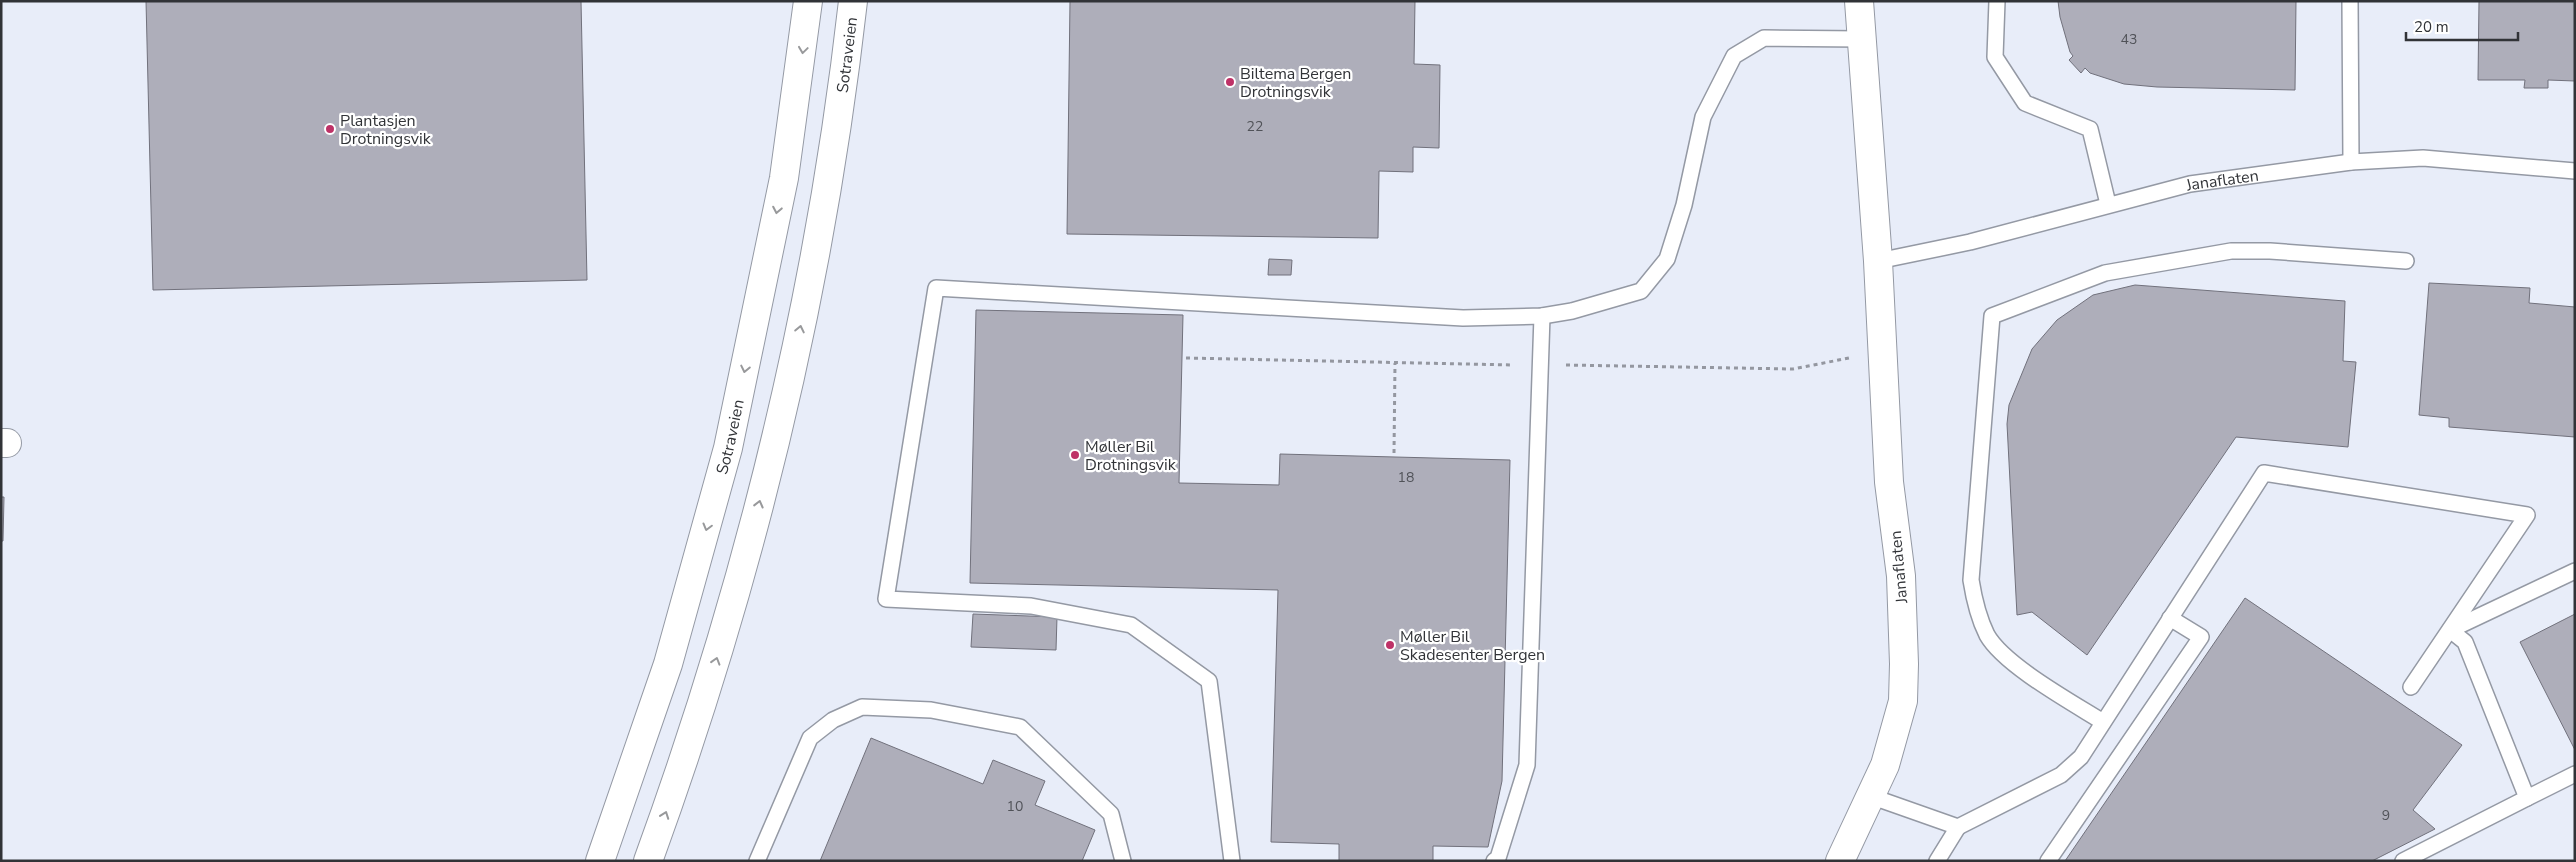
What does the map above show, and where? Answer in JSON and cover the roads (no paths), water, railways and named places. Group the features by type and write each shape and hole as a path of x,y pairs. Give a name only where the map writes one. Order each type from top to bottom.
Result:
{"main road":[{"name":"Sotraveien","path":"600,861 668,664 728,448 784,178 808,1"},
{"name":"Sotraveien","path":"648,861 680,772 715,663 774,447 828,185 853,1"},
{"name":"Janaflaten","path":"1840,861 1885,765 1903,701 1904,664 1900,576 1889,482 1878,261 1859,1"}],"lane":[{"path":"1997,1 1995,57 2025,103 2090,129 2108,204"},
{"path":"2350,1 2351,162"},
{"path":"1232,861 1209,681 1131,625 1031,606 886,599 936,288 1463,318 1542,316 1572,311 1641,291 1667,258 1684,204 1703,117 1734,56 1764,38 1862,39"},
{"name":"Janaflaten","path":"1878,261 1970,242 2108,204 2190,184 2351,162 2423,158 2575,171"},
{"path":"2103,722 2004,656 1987,635 1976,610 1970,580 1992,316 2105,273 2231,251 2270,251 2406,261"},
{"path":"1494,861 1498,858 1527,765 1542,316"},
{"path":"1937,861 1958,827 2061,775 2081,757 2264,473 2528,515 2411,687"},
{"path":"2450,630 2575,570"},
{"path":"2048,861 2201,638 2170,618"},
{"path":"2450,630 2466,642 2527,798"},
{"path":"757,861 810,738 833,720 862,707 931,710 1020,727 1112,814 1123,861"},
{"path":"2403,861 2575,774"},
{"path":"1870,796 1958,827"}],"place":[{"name":"Biltema Bergen Drotningsvik","path":"1230,82"},
{"name":"Plantasjen Drotningsvik","path":"330,129"},
{"name":"Møller Bil Drotningsvik","path":"1075,455"},
{"name":"Møller Bil Skadesenter Bergen","path":"1390,645"}]}
